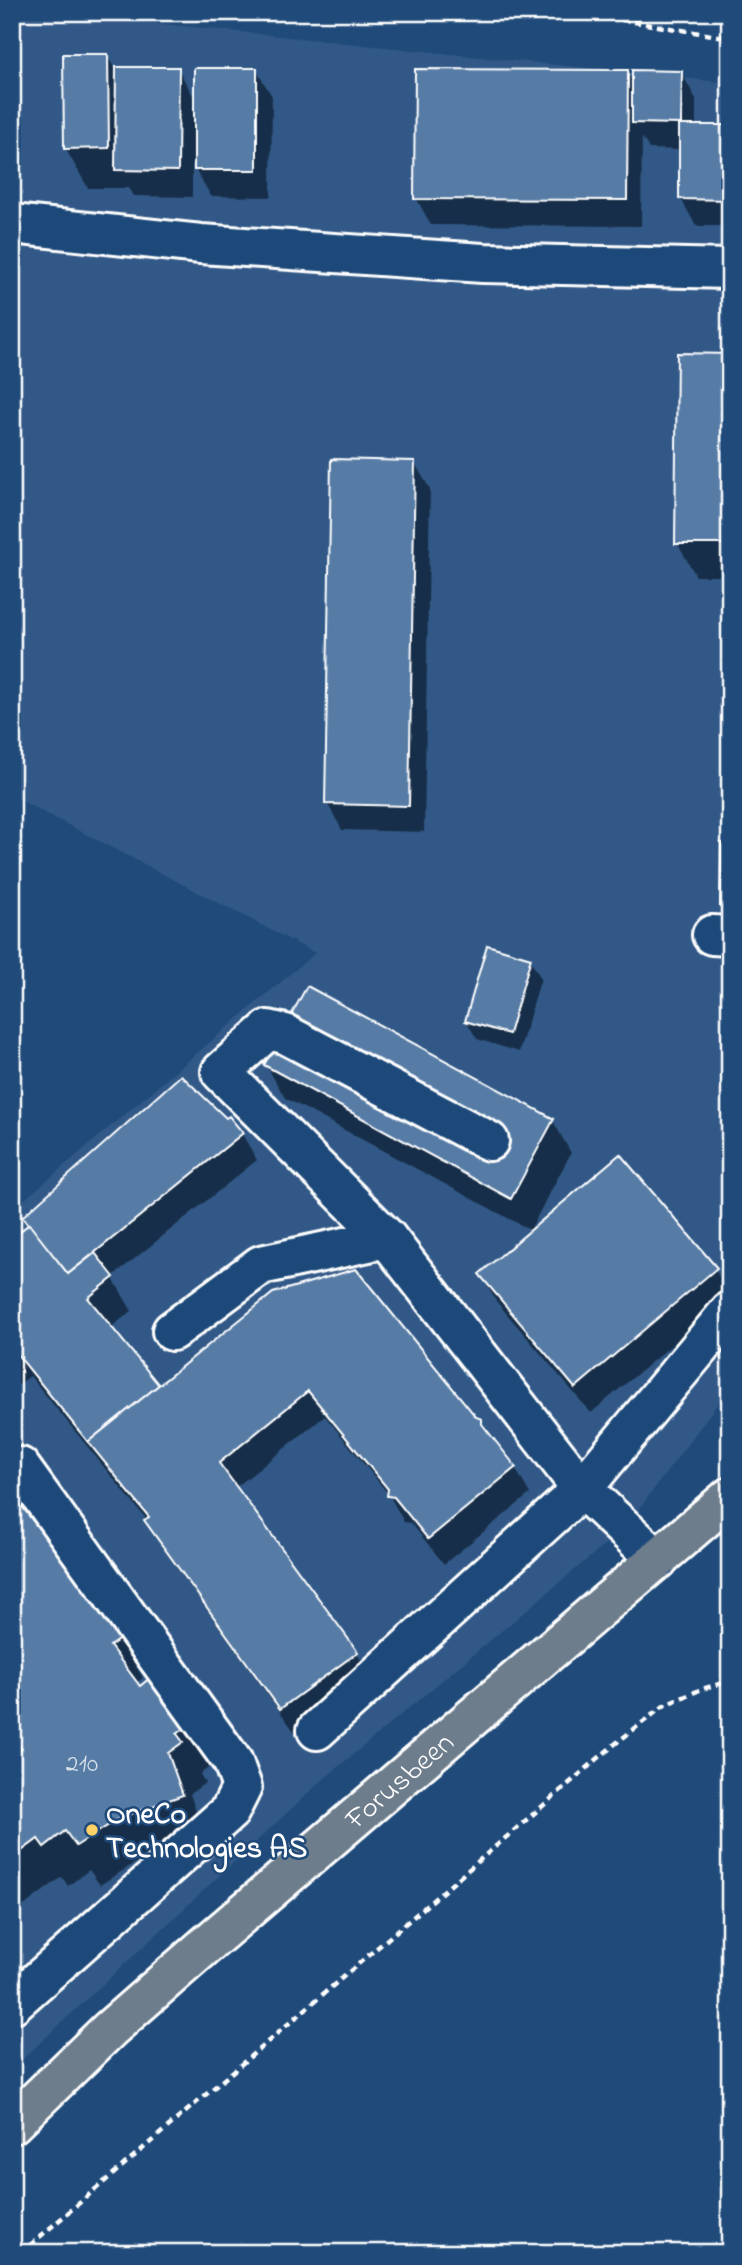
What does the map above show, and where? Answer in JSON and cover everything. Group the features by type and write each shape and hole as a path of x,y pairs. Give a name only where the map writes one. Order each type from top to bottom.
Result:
{"main road":[{"name":"Forusbeen","path":"12,2124 110,2029 196,1953 730,1497"}],"lane":[{"path":"12,224 201,244 483,263 730,269"},
{"path":"489,1141 285,1034 268,1030 221,1072 387,1238 582,1489 657,1560"},
{"path":"172,1331 261,1265 387,1238"},
{"path":"317,1730 582,1489 730,1311"},
{"path":"12,2004 230,1811 242,1787 233,1762 20,1467"}],"path":[{"path":"574,12 730,38"},
{"path":"20,2253 615,1744 665,1705 702,1689 730,1681"}],"shaded area":[{"path":"12,12 48,12 730,83 730,1387 625,1528 319,1783 12,2069 12,1210 315,953 12,796"}],"building":[{"path":"63,54 108,54 109,148 64,149"},
{"path":"116,67 179,67 178,171 115,170"},
{"path":"194,68 257,68 257,170 194,170"},
{"path":"415,69 628,70 627,200 414,199"},
{"path":"632,70 682,71 681,124 632,123"},
{"path":"679,125 730,125 730,200 679,199"},
{"path":"677,353 730,354 730,544 675,544"},
{"path":"331,459 415,461 409,806 325,804"},
{"path":"721,843 730,843 730,907 720,907"},
{"path":"487,945 531,958 509,1034 465,1021"},
{"path":"307,986 554,1119 511,1199 264,1065"},
{"path":"181,1075 226,1118 229,1116 243,1133 68,1274 22,1217"},
{"path":"620,1154 717,1268 575,1388 479,1274"},
{"path":"29,1224 68,1274 95,1253 114,1277 88,1298 159,1385 88,1442 12,1348 12,1238"},
{"path":"356,1269 476,1417 482,1419 482,1424 516,1467 428,1539 394,1497 387,1496 388,1489 308,1391 219,1463 358,1652 280,1709 144,1520 149,1517 88,1442 273,1293"},
{"path":"12,1493 121,1638 110,1646 140,1686 151,1677 188,1726 177,1734 183,1742 168,1753 183,1795 120,1818 76,1846 65,1831 44,1847 38,1839 12,1858 12,1756 22,1749 12,1737"}],"place":[{"name":"OneCo Technologies AS","path":"92,1830"}]}
